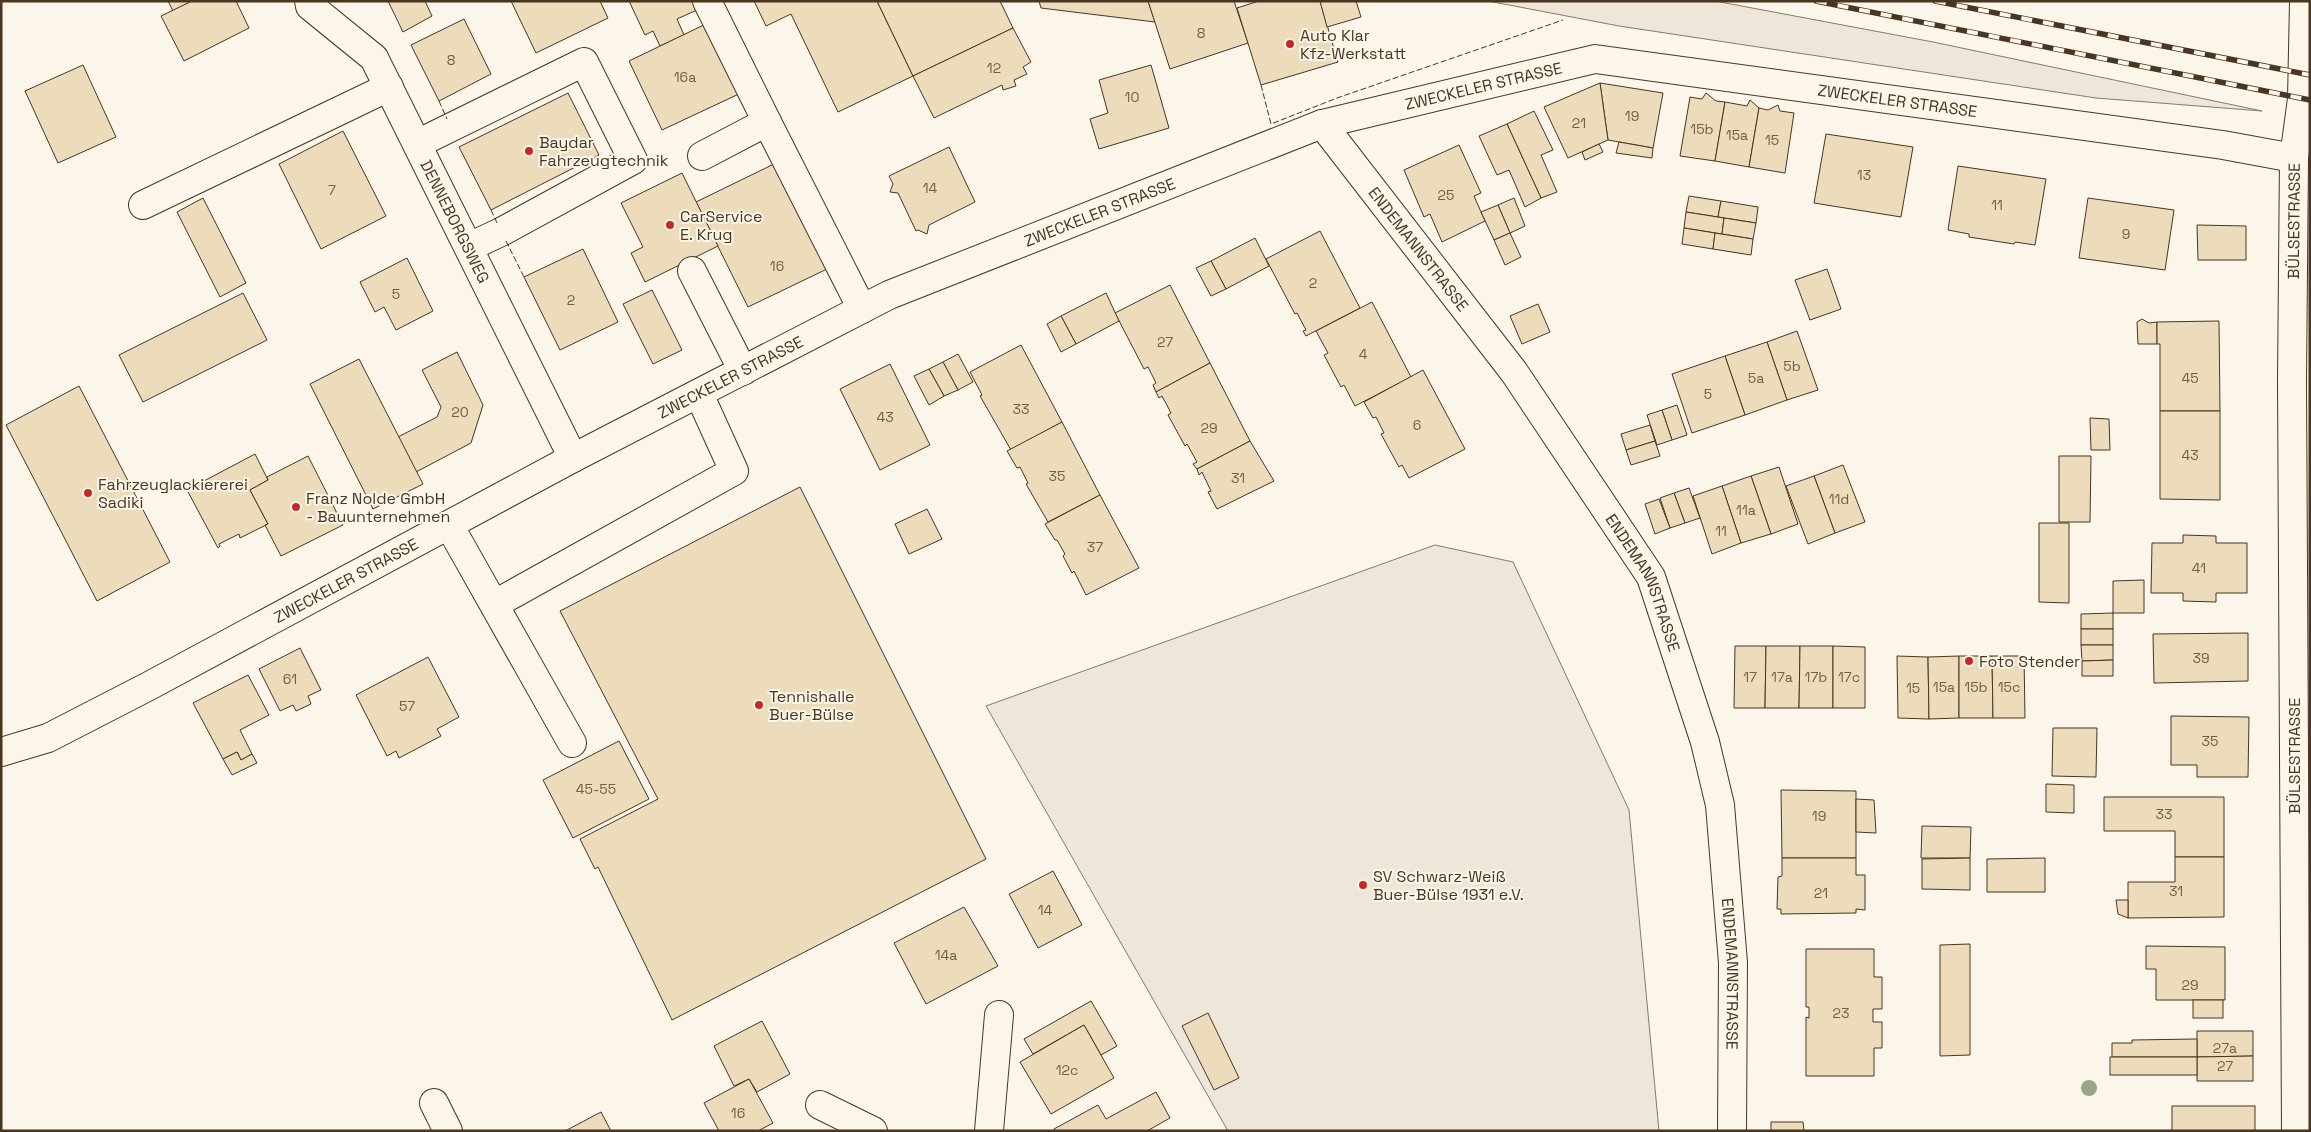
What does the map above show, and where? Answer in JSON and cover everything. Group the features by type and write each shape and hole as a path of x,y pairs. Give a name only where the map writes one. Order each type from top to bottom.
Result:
{"street":[{"path":"707,1 862,309"},
{"name":"BÜLSESTRASSE","path":"2296,1131 2302,963 2301,379 2294,158 2302,99 2304,1"},
{"name":"DENNEBORGSWEG","path":"309,3 374,58 573,458"},
{"name":"ZWECKELER STRASSE","path":"1,752 56,734 573,458 889,295 1322,124 1595,59 2222,144 2294,158"},
{"path":"417,144 584,62 633,160 501,232 469,247"},
{"path":"143,205 388,87"},
{"path":"702,156 767,122"},
{"name":"ENDEMANNSTRASSE","path":"1322,124 1514,372 1652,576 1705,742 1720,805 1733,963 1732,1131"},
{"path":"692,271 743,371"},
{"path":"495,604 734,471 698,394"},
{"path":"450,525 572,743"},
{"path":"988,1131 998,1015"},
{"path":"434,1103 448,1131"},
{"path":"820,1105 873,1131"}],"shaded area":[{"path":"1488,1 1715,1 1933,42 2262,111 2096,98 1619,26"},
{"name":"SV Schwarz-Weiß Buer-Bülse 1931 e.V.","path":"1435,545 1513,562 1629,810 1659,1131 1228,1131 986,706"}],"building":[{"path":"168,1 192,1 173,11"},
{"path":"192,1 236,1 249,28 184,61 161,16"},
{"path":"388,1 425,1 432,16 403,32"},
{"path":"511,1 600,1 608,18 536,53"},
{"path":"629,1 696,1 699,9 677,19 684,35 660,46 653,31 645,35"},
{"path":"754,1 877,1 913,76 838,112 791,14 766,26"},
{"path":"877,1 1000,1 1013,28 913,76"},
{"path":"1039,1 1148,1 1155,22 1041,8"},
{"path":"1148,1 1234,1 1248,43 1170,69"},
{"name":"Auto Klar Kfz-Werkstatt","path":"1259,1 1320,1 1338,62 1261,85 1237,8"},
{"path":"1320,1 1356,1 1361,17 1327,27"},
{"path":"464,19 491,74 439,101 411,45"},
{"path":"708,23 741,93 662,130 629,61"},
{"path":"1013,28 1031,62 1023,67 1027,74 1014,80 1016,86 1003,90 1002,85 934,118 913,76"},
{"path":"83,65 116,137 58,163 25,91"},
{"path":"1151,65 1169,128 1099,149 1090,119 1108,113 1099,80"},
{"path":"1600,83 1663,93 1653,148 1608,140"},
{"path":"1600,83 1608,140 1568,158 1544,107"},
{"name":"Baydar Fahrzeugtechnik","path":"568,93 599,155 491,210 459,147"},
{"path":"1706,93 1716,101 1725,102 1715,161 1680,156 1690,97 1702,99"},
{"path":"1750,100 1759,108 1749,167 1715,161 1725,102 1747,106"},
{"path":"1778,105 1780,111 1794,113 1785,173 1749,167 1759,108 1768,110"},
{"path":"1534,111 1553,150 1541,155 1557,192 1541,198 1507,124"},
{"path":"1507,124 1541,198 1525,207 1509,170 1497,175 1479,136"},
{"path":"343,131 386,216 321,249 279,164"},
{"path":"1826,134 1913,147 1901,217 1814,203"},
{"path":"1619,142 1653,148 1652,158 1616,153"},
{"path":"1599,144 1603,152 1585,160 1582,152"},
{"path":"1459,145 1481,193 1474,196 1485,221 1442,242 1430,214 1424,217 1404,170"},
{"path":"949,147 975,202 929,225 927,234 916,231 898,193 890,192 893,184 889,176"},
{"path":"776,163 827,269 748,307 696,202"},
{"path":"1958,166 2046,179 2035,245 2015,242 2014,244 1969,237 1969,234 1948,230"},
{"name":"CarService E. Krug","path":"682,173 718,246 645,282 631,253 643,247 621,203"},
{"path":"1689,196 1721,201 1718,217 1686,212"},
{"path":"203,198 246,283 220,297 177,212"},
{"path":"1514,198 1525,226 1510,233 1498,205"},
{"path":"2088,198 2174,210 2165,270 2079,258"},
{"path":"1721,201 1758,207 1756,223 1718,217"},
{"path":"1498,205 1510,233 1494,240 1481,212"},
{"path":"1686,212 1724,218 1722,234 1684,228"},
{"path":"1724,218 1756,223 1753,239 1722,234"},
{"path":"2197,225 2246,226 2246,260 2198,260"},
{"path":"1684,228 1715,233 1713,249 1682,244"},
{"path":"1320,231 1360,308 1306,336 1303,331 1306,330 1297,313 1295,314 1266,259"},
{"path":"1510,233 1521,257 1505,265 1494,240"},
{"path":"1715,233 1753,239 1751,255 1713,249"},
{"path":"1255,238 1269,266 1226,289 1211,261"},
{"path":"583,249 618,322 560,350 524,277"},
{"path":"407,258 433,311 396,330 384,307 375,312 360,282"},
{"path":"1211,261 1226,289 1211,296 1196,268"},
{"path":"1827,269 1841,309 1810,320 1795,280"},
{"path":"1170,285 1210,363 1156,392 1153,385 1156,383 1148,367 1144,369 1115,313"},
{"path":"652,290 682,350 653,364 623,304"},
{"path":"243,293 267,340 143,402 119,355"},
{"path":"1106,293 1119,321 1076,344 1061,316"},
{"path":"1372,302 1411,377 1355,406 1344,385 1341,387 1324,355 1328,353 1316,331"},
{"path":"1538,304 1550,332 1522,344 1510,316"},
{"path":"1061,316 1076,344 1061,352 1047,324"},
{"path":"2142,319 2149,323 2157,322 2157,344 2138,344 2137,322"},
{"path":"2219,321 2220,411 2160,411 2160,344 2157,344 2157,322"},
{"path":"1797,331 1818,390 1787,400 1767,342"},
{"path":"1767,342 1787,400 1745,415 1725,356"},
{"path":"1021,345 1062,422 1011,450 980,396 982,395 970,372"},
{"path":"457,352 483,405 471,443 416,472 398,437 437,417 441,407 422,370"},
{"path":"958,354 973,382 958,390 943,362"},
{"path":"1725,356 1745,415 1692,433 1672,374"},
{"path":"359,359 423,484 373,509 310,384"},
{"path":"943,362 958,390 944,396 929,369"},
{"path":"1210,363 1250,441 1197,469 1193,464 1197,462 1187,444 1185,446 1168,415 1171,413 1162,396 1159,398 1156,392"},
{"path":"890,364 930,445 880,470 840,389"},
{"path":"929,369 944,396 929,405 914,376"},
{"path":"1423,370 1465,449 1409,478 1402,465 1399,467 1381,434 1384,433 1376,417 1373,418 1364,402"},
{"name":"Fahrzeuglackiererei Sadiki","path":"79,386 170,562 97,601 6,425"},
{"path":"1677,405 1687,435 1672,440 1662,410"},
{"path":"1662,410 1672,440 1657,445 1647,415"},
{"path":"2160,411 2220,411 2220,500 2160,499"},
{"path":"2090,418 2109,419 2110,450 2091,450"},
{"path":"1062,422 1100,495 1048,522 1026,484 1028,483 1020,467 1017,468 1007,451"},
{"path":"1650,425 1655,441 1626,450 1621,434"},
{"path":"1250,441 1274,481 1217,509 1208,492 1211,491 1202,472 1199,475 1197,469"},
{"path":"1655,441 1660,456 1631,465 1626,450"},
{"path":"255,454 268,480 250,490 268,524 240,538 239,534 219,544 218,548 187,490"},
{"name":"Franz Nolde GmbH - Bauunternehmen","path":"308,456 343,525 281,556 265,525 268,524 250,490 268,480 267,477"},
{"path":"2059,456 2091,456 2090,522 2059,522"},
{"path":"1843,465 1865,522 1835,533 1814,476"},
{"path":"1779,467 1798,524 1771,534 1751,476"},
{"path":"1751,476 1771,534 1741,543 1722,486"},
{"path":"1814,476 1835,533 1808,544 1786,486"},
{"path":"1722,486 1741,543 1712,554 1693,496"},
{"name":"Tennishalle Buer-Bülse","path":"800,487 986,859 672,1020 598,867 595,869 580,839 658,799 560,611"},
{"path":"1689,488 1700,518 1685,523 1674,493"},
{"path":"1674,493 1685,523 1670,528 1660,498"},
{"path":"1100,495 1139,568 1086,595 1074,571 1072,573 1063,556 1065,554 1057,540 1055,540 1045,524"},
{"path":"1659,499 1670,528 1655,534 1645,504"},
{"path":"927,509 942,539 909,554 895,524"},
{"path":"2039,523 2069,523 2069,603 2039,602"},
{"path":"2183,535 2216,536 2216,543 2247,543 2247,593 2216,593 2216,602 2183,601 2183,593 2151,593 2152,543 2183,543"},
{"path":"2144,580 2144,613 2113,613 2113,581"},
{"path":"2113,613 2113,629 2081,629 2081,614"},
{"path":"2081,629 2113,629 2113,645 2081,645"},
{"path":"2248,633 2248,681 2154,683 2153,634"},
{"path":"2081,645 2113,645 2113,660 2082,661"},
{"path":"1735,646 1766,646 1765,708 1734,708"},
{"path":"1766,646 1800,646 1799,708 1765,708"},
{"path":"1800,646 1833,646 1833,708 1799,708"},
{"path":"1833,646 1865,647 1865,708 1833,708"},
{"path":"300,648 321,690 308,696 311,704 296,711 293,705 280,711 259,669"},
{"path":"1897,656 1928,657 1929,719 1898,718"},
{"path":"1959,656 1959,718 1929,719 1928,657"},
{"path":"1959,656 1992,656 1993,718 1959,718"},
{"path":"1992,656 2024,656 2025,718 1993,718"},
{"path":"428,657 459,717 437,729 441,736 399,758 396,751 387,756 356,695"},
{"path":"2113,660 2113,676 2082,676 2082,661"},
{"path":"248,675 269,715 240,730 252,754 241,760 237,752 223,759 193,703"},
{"path":"2171,716 2249,717 2248,777 2197,777 2197,765 2171,765"},
{"path":"2053,728 2097,728 2096,777 2052,776"},
{"path":"619,741 649,799 573,838 543,780"},
{"path":"237,752 241,760 252,754 257,763 232,775 223,759"},
{"path":"2046,784 2074,785 2074,813 2046,812"},
{"path":"1781,790 1856,791 1856,858 1782,858"},
{"path":"2104,797 2224,797 2224,857 2175,857 2175,831 2104,831"},
{"path":"1856,799 1874,800 1876,833 1856,832"},
{"path":"1922,826 1971,827 1970,858 1921,858"},
{"path":"2175,857 2224,857 2224,917 2128,918 2128,882 2175,882"},
{"path":"1782,858 1856,858 1856,875 1865,875 1865,910 1856,909 1856,913 1781,914 1781,909 1777,909 1778,877 1782,876"},
{"path":"1970,858 1970,890 1922,889 1922,859"},
{"path":"2045,858 2045,892 1987,892 1987,859"},
{"path":"1053,871 1082,925 1038,948 1009,894"},
{"path":"2116,900 2128,900 2128,918 2118,914"},
{"path":"964,907 998,966 926,1004 894,943"},
{"path":"1970,944 1970,1055 1940,1056 1940,945"},
{"path":"2146,946 2225,947 2225,1000 2156,1000 2156,969 2146,969"},
{"path":"1806,949 1874,949 1874,977 1882,977 1882,1009 1873,1009 1873,1022 1882,1022 1882,1048 1874,1048 1874,1076 1806,1076 1806,1017 1809,1018 1809,1007 1806,1007"},
{"path":"2193,1000 2223,1000 2223,1018 2193,1018"},
{"path":"1091,1001 1117,1046 1101,1055 1084,1025 1033,1054 1024,1039"},
{"path":"1208,1013 1239,1078 1214,1090 1182,1026"},
{"path":"762,1021 790,1074 757,1092 749,1079 734,1086 714,1046"},
{"path":"1084,1025 1114,1078 1051,1114 1020,1062"},
{"path":"2197,1031 2253,1031 2253,1056 2197,1057"},
{"path":"2197,1039 2197,1057 2112,1057 2112,1043 2132,1043 2132,1040"},
{"path":"2253,1056 2253,1081 2197,1081 2197,1057"},
{"path":"2110,1057 2197,1057 2197,1075 2110,1075"},
{"path":"749,1079 773,1123 758,1131 719,1131 704,1103"},
{"path":"1156,1092 1170,1118 1147,1131 1055,1131 1054,1129 1098,1105 1106,1119"},
{"path":"2172,1106 2255,1106 2255,1131 2172,1131"},
{"path":"601,1112 611,1131 565,1131"},
{"path":"1771,1122 1803,1122 1804,1131 1771,1131"}],"railway":[{"path":"1816,1 2310,100"},
{"path":"1935,1 2310,75"}],"fence":[{"path":"1261,85 1271,124 1337,98 1563,20"},
{"path":"439,101 447,119"},
{"path":"491,210 497,223"},
{"path":"506,241 524,277"}],"place":[{"name":"Auto Klar Kfz-Werkstatt","path":"1290,44"},
{"name":"Baydar Fahrzeugtechnik","path":"529,151"},
{"name":"CarService E. Krug","path":"670,225"},
{"name":"Fahrzeuglackiererei Sadiki","path":"88,493"},
{"name":"Franz Nolde GmbH - Bauunternehmen","path":"296,507"},
{"name":"Foto Stender","path":"1969,661"},
{"name":"Tennishalle Buer-Bülse","path":"759,705"},
{"name":"SV Schwarz-Weiß Buer-Bülse 1931 e.V.","path":"1363,885"}]}
